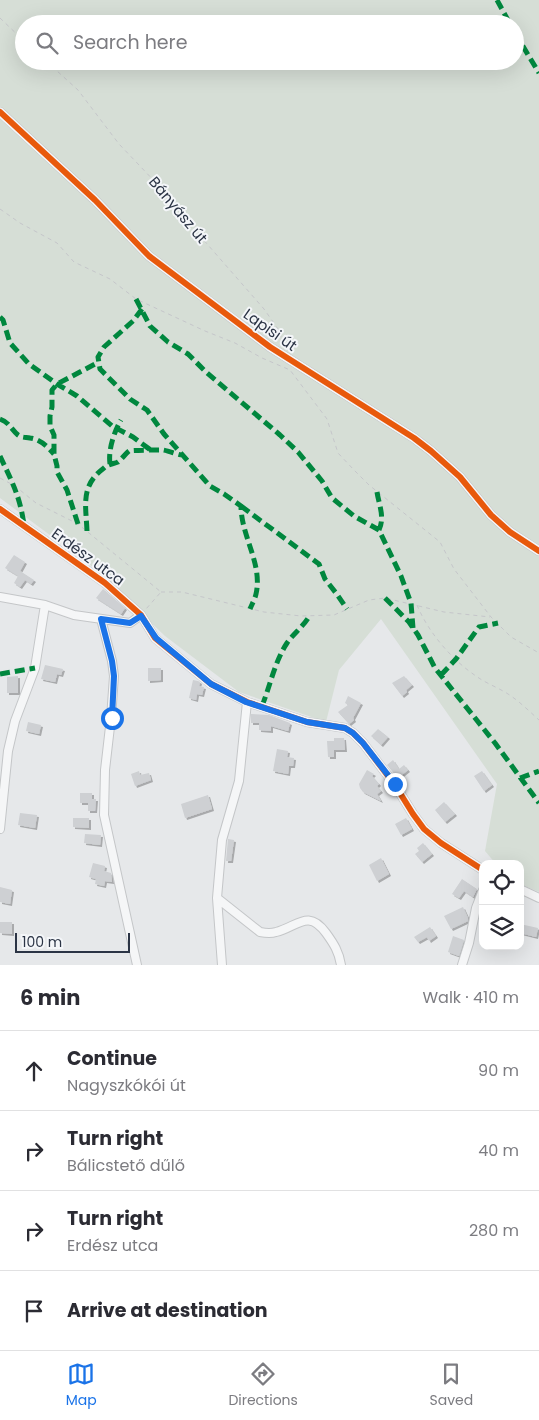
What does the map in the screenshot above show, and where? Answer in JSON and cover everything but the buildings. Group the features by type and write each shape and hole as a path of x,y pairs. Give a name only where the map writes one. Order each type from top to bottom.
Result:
{"street":[{"name":"Lapisi út","path":"0,112 102,206 149,256 213,305 289,359 390,422 431,451 460,477 491,515 510,532 539,551"},
{"name":"Erdész utca","path":"0,509 105,583 141,616 156,638 211,684 246,702 307,722 345,728 353,733 395,784 424,829 441,843 479,867"},
{"path":"0,597 45,605 74,614 130,623 141,616"},
{"path":"0,829 8,751 15,722 35,668 45,605"},
{"path":"101,619 114,676 112,718 105,770 104,815 137,965"},
{"path":"222,965 217,898 222,840 239,782 246,702"},
{"path":"524,891 539,898"},
{"path":"217,898 260,932 276,932 302,920 310,920 318,924 335,945 340,955 340,965"},
{"path":"462,965 479,900"}],"path":[{"path":"0,18 15,32"},
{"path":"0,209 20,224 57,243 74,262 110,279 136,299 290,370 327,419 338,453 369,485 440,542 454,569 491,617 511,637 539,653"},
{"path":"0,478 15,486 36,503 78,524 161,592 182,592 264,612 301,616 334,615 370,600 386,598 444,612 491,617"},
{"path":"141,616 161,592"},
{"path":"417,605 423,620 432,634 460,665 484,682 504,691 539,720"}],"shaded area":[{"path":"0,0 539,0 539,892 524,886 524,860 493,860 485,851 497,784 381,619 339,670 326,722 239,692 165,636 93,567 0,498"}],"marked path":[{"path":"497,0 505,15"},
{"path":"524,48 539,73"},
{"path":"136,299 150,326 168,342 188,354 298,452 322,481 332,498 354,516 379,530 401,576 411,603 413,628"},
{"path":"142,309 133,321 104,347 98,357 100,369 130,399 147,410 164,434 210,486 241,506 244,528 257,572 256,594 250,609"},
{"path":"0,317 3,320 10,343 29,364 77,396 112,426 133,437 152,451"},
{"path":"78,524 67,490 57,472 54,454 54,435 50,426 52,390 57,384 99,362"},
{"path":"0,419 8,424 18,435 40,442 54,454"},
{"path":"110,464 112,441 121,420"},
{"path":"87,531 86,496 91,482 96,475 109,465 118,462 129,451 163,450 181,455"},
{"path":"0,456 18,497 24,525"},
{"path":"377,492 382,516 379,530"},
{"path":"241,506 319,564 325,579 347,609"},
{"path":"385,598 409,622 435,668 495,743 539,803"},
{"path":"262,706 283,650 310,615"},
{"path":"441,675 456,659 479,627 498,623"},
{"path":"0,674 35,668"},
{"path":"520,778 539,771"}],"cycle path":[{"path":"0,112 95,200 149,256 270,347 414,438 460,477 491,515 510,532 539,551"},
{"path":"0,509 105,583 141,615 155,638 211,684 247,702 307,722 345,728 353,733 395,785 424,829 441,843 479,867"}],"route":[{"path":"112,718 114,676 101,619 130,623 141,616 156,638 211,684 246,702 307,722 345,728 353,733 395,784"}]}
